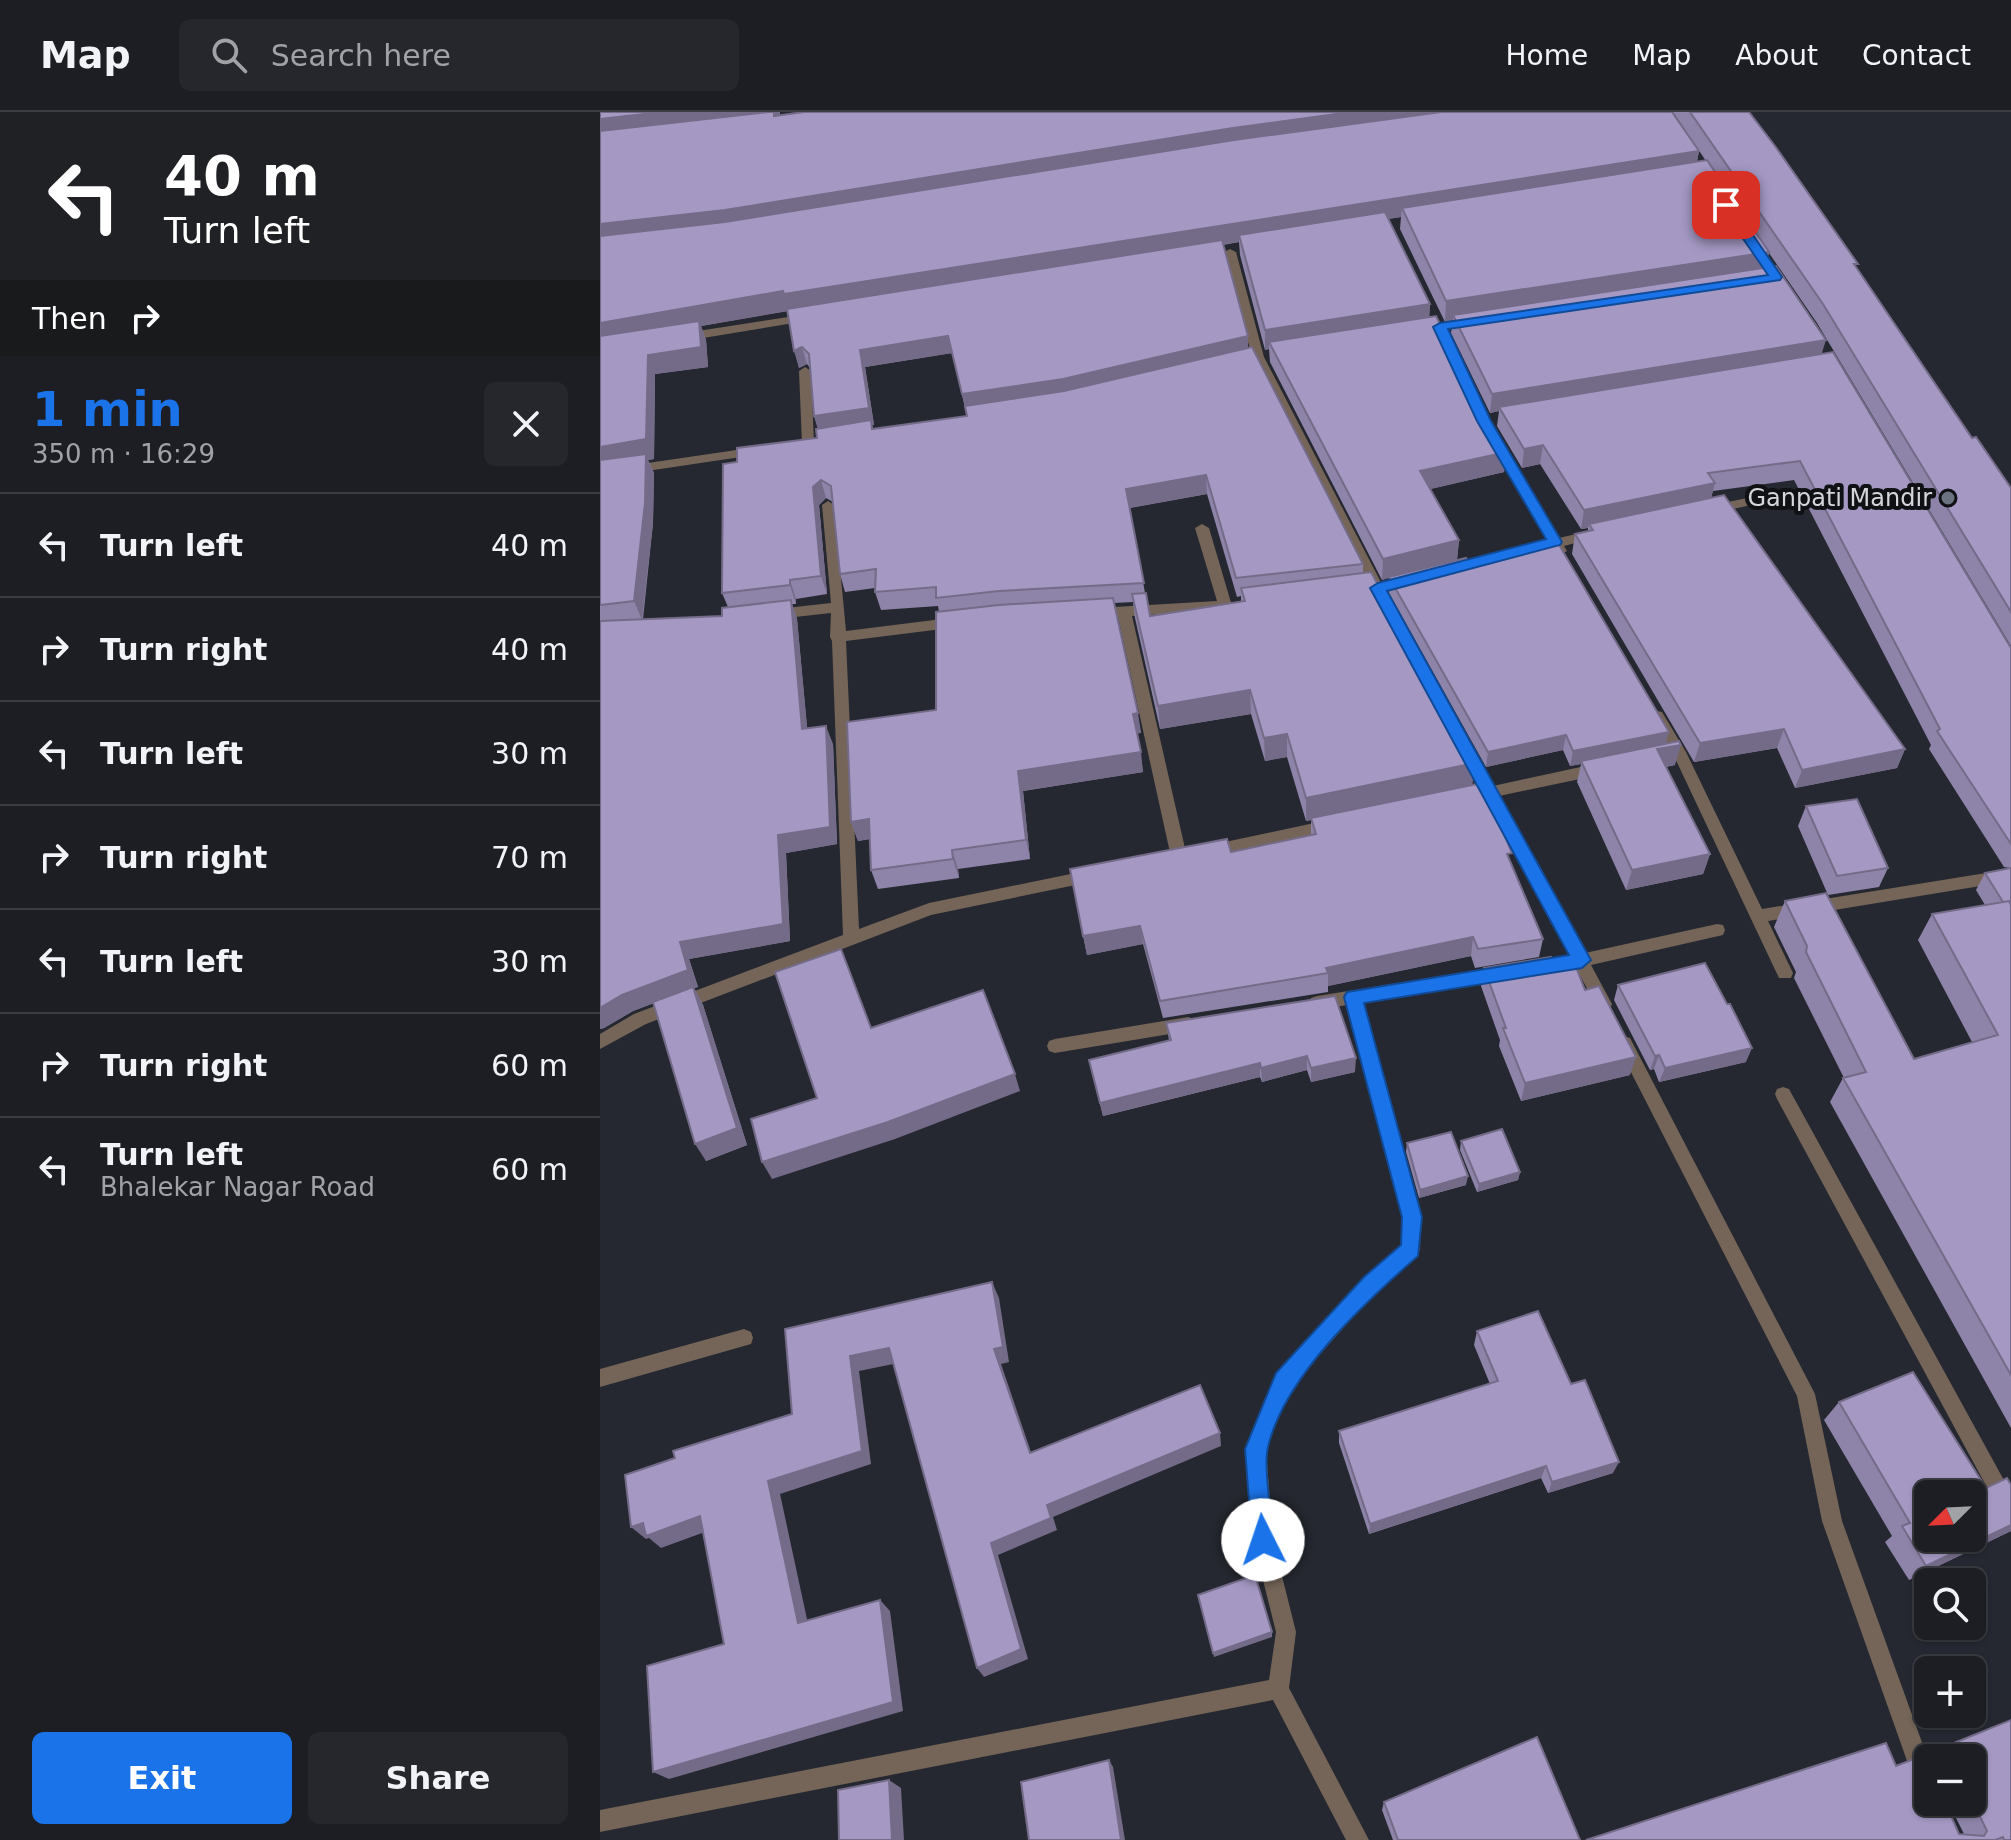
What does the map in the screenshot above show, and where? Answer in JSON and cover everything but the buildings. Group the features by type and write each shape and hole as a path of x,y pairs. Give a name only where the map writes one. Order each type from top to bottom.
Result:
{"street":[{"path":"1230,252 1258,357 1380,591"},
{"path":"1434,314 1446,340"},
{"path":"679,338 821,316"},
{"path":"1410,332 1486,320"},
{"path":"805,371 808,444"},
{"path":"1484,421 1570,568"},
{"path":"794,446 824,441"},
{"path":"600,474 764,450"},
{"path":"1689,514 1779,495"},
{"path":"828,505 838,607 851,937"},
{"path":"1079,614 1232,605 1202,528"},
{"path":"1437,573 1615,529"},
{"path":"759,616 838,607"},
{"path":"1124,612 1171,859 1350,822"},
{"path":"837,637 973,621"},
{"path":"1648,700 1672,754 1785,973"},
{"path":"1460,738 1582,960 1806,1394 1832,1521 1914,1750"},
{"path":"1459,799 1621,765"},
{"path":"600,1042 640,1019 929,909 1101,873"},
{"path":"1757,916 2011,875"},
{"path":"1551,965 1717,930"},
{"path":"1306,1005 1521,970"},
{"path":"1353,997 1412,1217 1411,1249 1371,1284 1284,1381 1256,1449 1263,1540 1286,1632 1278,1689 1358,1840"},
{"path":"1055,1046 1212,1020"},
{"path":"1783,1094 2011,1512"},
{"path":"600,1378 744,1338"},
{"path":"600,1821 1278,1689"}],"place":[{"name":"Ganpati Mandir","path":"1948,498"}],"route":[{"path":"1263,1540 1256,1449 1284,1381 1371,1284 1411,1249 1412,1217 1353,997 1582,960 1378,588 1555,542 1484,421 1440,327 1776,277 1726,205"}]}
